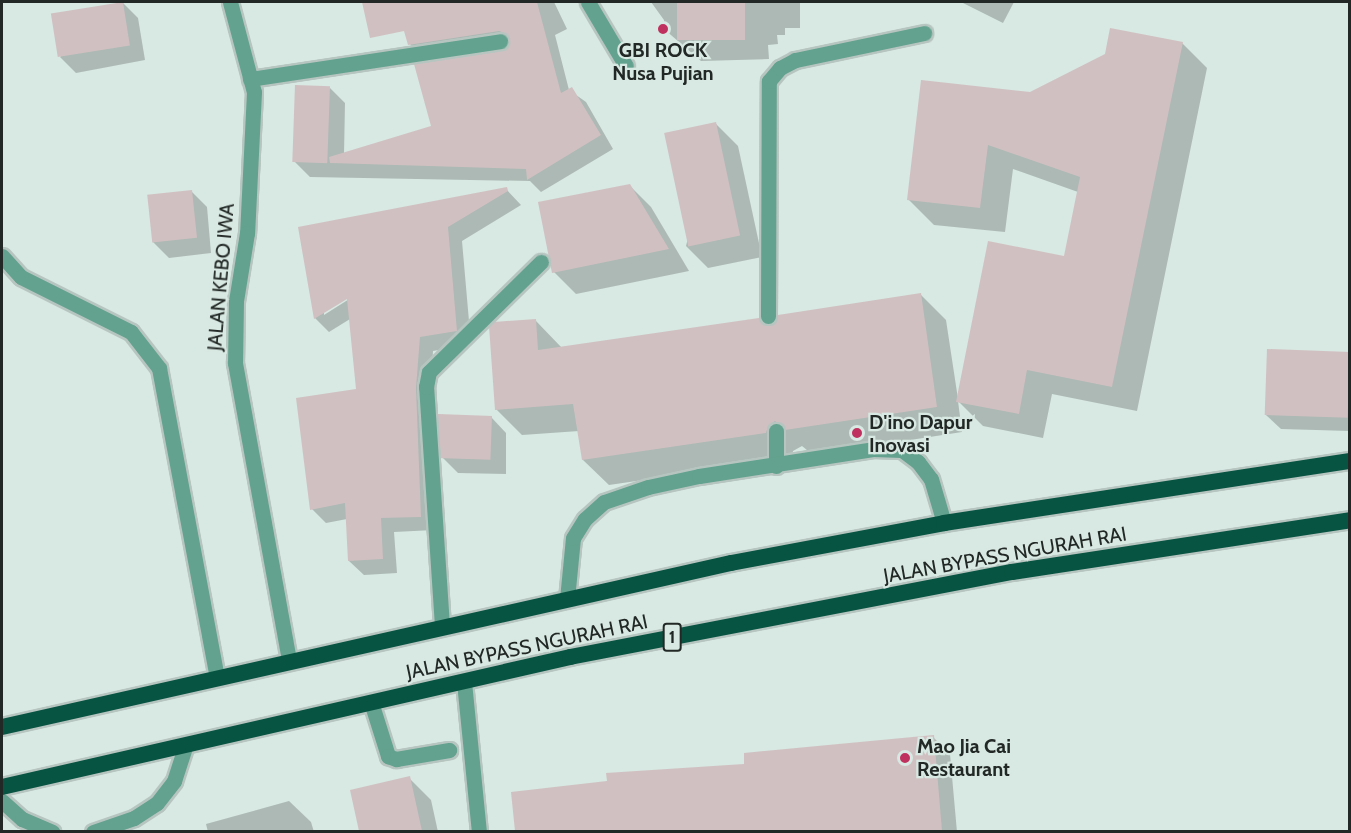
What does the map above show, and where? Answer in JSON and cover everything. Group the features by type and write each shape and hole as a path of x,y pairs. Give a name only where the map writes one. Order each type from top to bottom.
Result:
{"highway":[{"name":"JALAN BYPASS NGURAH RAI","path":"2,727 731,563 944,523 1350,462"},
{"name":"JALAN BYPASS NGURAH RAI","path":"2,787 570,657 1012,572 1350,520"}],"street":[{"name":"JALAN KEBO IWA","path":"230,2 254,92 247,233 236,301 236,363 289,662"},
{"path":"588,2 626,66"},
{"path":"768,316 769,81 780,68 795,60 924,33"},
{"path":"250,79 500,41"},
{"path":"2,256 21,277 131,332 159,368 217,678"},
{"path":"442,627 427,380 446,352 541,262"},
{"path":"776,431 776,466"},
{"path":"567,599 573,538 585,519 604,502 648,487 873,449 902,450 918,462 931,479 944,523"},
{"path":"464,681 479,831"},
{"path":"372,702 388,756 396,759 449,750"},
{"path":"93,831 134,818 157,803 174,780 186,745"},
{"path":"2,801 22,819 52,831"}],"building":[{"path":"123,2 130,45 58,57 51,13"},
{"path":"362,2 537,2 561,93 572,87 601,135 527,180 526,169 330,163 329,157 431,126 414,64 501,51 509,44 507,34 499,31 408,45 404,31 370,38"},
{"path":"677,2 745,2 745,40 677,40"},
{"path":"1110,28 1183,42 1112,387 1027,370 1019,414 956,402 988,241 1064,256 1080,177 988,145 980,208 907,200 921,80 1030,92 1105,54"},
{"path":"295,85 330,86 327,163 292,162"},
{"path":"716,122 740,235 688,246 664,133"},
{"path":"630,184 669,249 552,273 538,202"},
{"path":"507,187 508,191 448,227 457,331 420,337 416,388 421,517 381,518 383,559 348,561 345,503 310,510 296,398 356,389 347,299 314,319 298,227"},
{"path":"192,190 197,238 152,242 147,195"},
{"path":"921,293 937,407 785,430 775,421 768,426 766,433 582,460 573,404 495,410 489,326 494,322 536,319 538,350 759,318 769,326 778,315"},
{"path":"1267,349 1350,352 1348,418 1265,415"},
{"path":"438,414 492,416 490,460 436,458"},
{"path":"934,735 942,831 515,831 511,792 607,781 606,773 744,764 744,753"},
{"path":"410,776 422,831 359,831 350,790"}],"place":[{"name":"GBI ROCK Nusa Pujian","path":"663,29"},
{"name":"D'ino Dapur Inovasi","path":"857,433"},
{"name":"Mao Jia Cai Restaurant","path":"905,758"}]}
